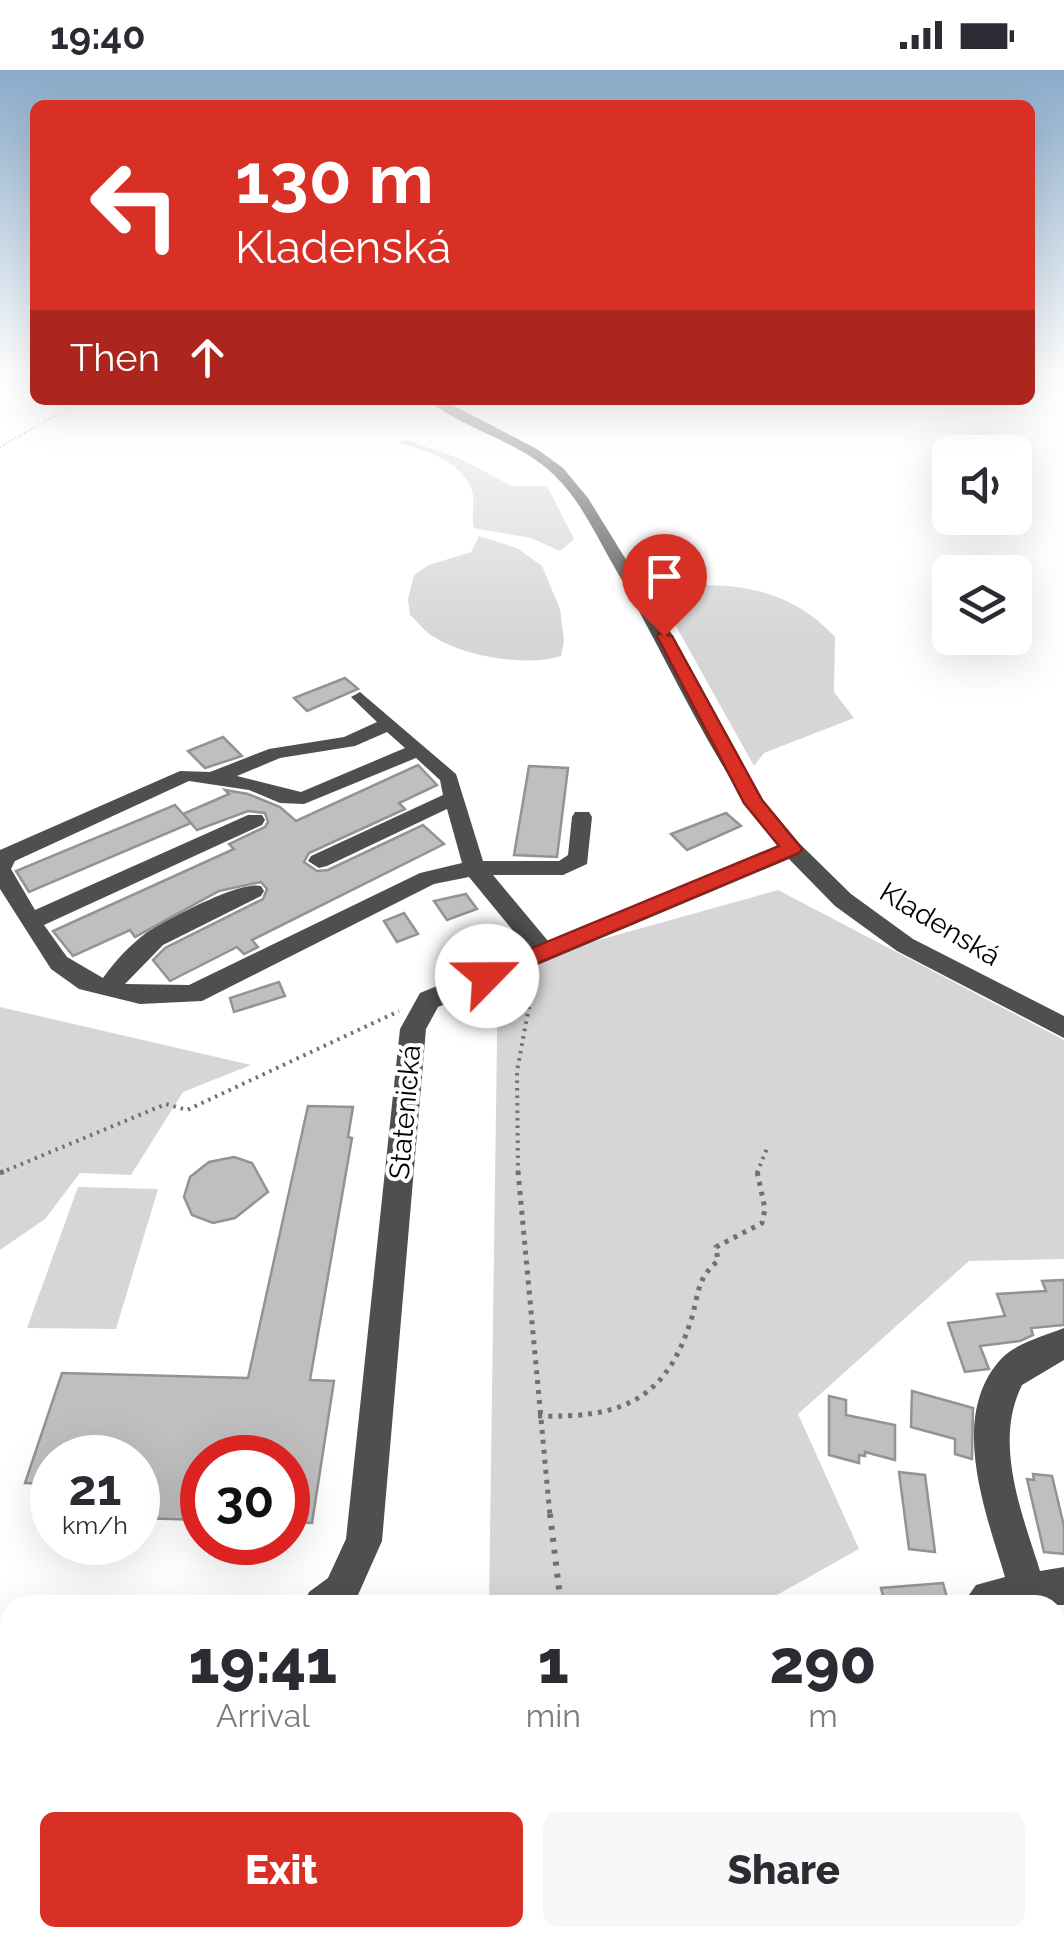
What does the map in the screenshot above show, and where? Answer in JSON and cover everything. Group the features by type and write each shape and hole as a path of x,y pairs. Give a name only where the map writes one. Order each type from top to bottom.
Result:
{"street":[{"name":"Kladenská","path":"543,462 570,486 664,636 754,803 792,849 843,900 906,945 1064,1028"},
{"path":"360,697 449,778 474,868 544,952"},
{"path":"216,777 276,753 348,742 389,724"},
{"path":"418,750 304,798 288,798 253,784 187,775 6,856 0,869 59,964 93,984 150,998 193,994 428,878 474,868 562,868 579,859 582,817"},
{"path":"319,861 454,798"},
{"path":"32,921 256,820"},
{"path":"430,1000 792,849"},
{"path":"109,988 128,958 148,940 252,891"},
{"name":"Statenická","path":"336,1595 364,1541 413,1029 430,1000"},
{"path":"1008,1595 1046,1589 992,1461 995,1405 1011,1370 1064,1344"}],"path":[{"path":"544,952 520,1030 517,1162 538,1416 560,1595"},
{"path":"0,1173 166,1104 188,1110 366,1024 430,1000"},
{"path":"538,1416 601,1417 636,1406 647,1395 673,1361 691,1322 702,1273 718,1261 716,1247 762,1223 765,1209 757,1172 768,1146"}],"shaded area":[{"path":"466,462 512,486 547,486 574,539 560,551 531,538 474,528 472,492 465,478 449,463"},
{"path":"479,536 517,548 542,566 560,609 564,641 561,656 514,660 479,655 434,637 410,615 408,599 414,575 429,565 471,552"},
{"path":"648,576 670,584 745,588 808,613 835,637 834,692 854,718 764,753 754,766"},
{"path":"778,890 1064,1040 1064,1259 969,1261 798,1414 859,1549 777,1595 489,1595 498,968"},
{"path":"0,1007 251,1065 183,1092 131,1175 80,1173 45,1219 0,1250"},
{"path":"78,1187 158,1189 116,1329 27,1328"}],"building":[{"path":"345,678 358,689 307,711 294,698"},
{"path":"223,737 242,756 205,768 188,751"},
{"path":"418,765 437,785 399,803 405,809 309,853 304,862 317,871 328,870 423,825 444,844 252,940 258,947 244,954 237,947 170,981 153,960 165,948 263,899 267,889 261,882 219,891 135,937 130,930 73,956 53,931 234,849 229,844 265,827 265,813 248,811 197,830 183,814 229,794 225,790 280,807 296,821"},
{"path":"529,766 568,768 557,857 514,855"},
{"path":"175,805 191,823 29,892 16,871"},
{"path":"726,813 741,826 687,850 671,834"},
{"path":"466,894 477,909 447,920 434,901"},
{"path":"404,913 418,934 397,942 384,921"},
{"path":"279,982 285,996 234,1012 230,998"},
{"path":"308,1106 353,1107 348,1137 352,1138 310,1380 334,1381 312,1523 310,1435 180,1435 180,1519 160,1519 160,1435 41,1435 62,1373 248,1378"},
{"path":"234,1157 252,1163 268,1192 235,1218 213,1223 192,1215 184,1197 190,1177 209,1162"},
{"path":"1064,1280 1064,1325 1031,1328 1033,1335 1020,1341 980,1346 989,1369 965,1372 948,1323 1005,1316 997,1294 1046,1291 1042,1281"},
{"path":"912,1391 973,1408 972,1459 955,1454 955,1439 911,1427"},
{"path":"829,1396 846,1400 846,1415 895,1425 895,1460 865,1452 865,1456 859,1455 859,1463 829,1455"},
{"path":"899,1472 925,1475 935,1552 909,1549"},
{"path":"1033,1474 1052,1476 1064,1526 1064,1554 1044,1552 1027,1479 1034,1480"},
{"path":"943,1583 946,1595 883,1595 881,1588"}],"route":[{"path":"487,976 792,849 754,803 664,636"}]}
